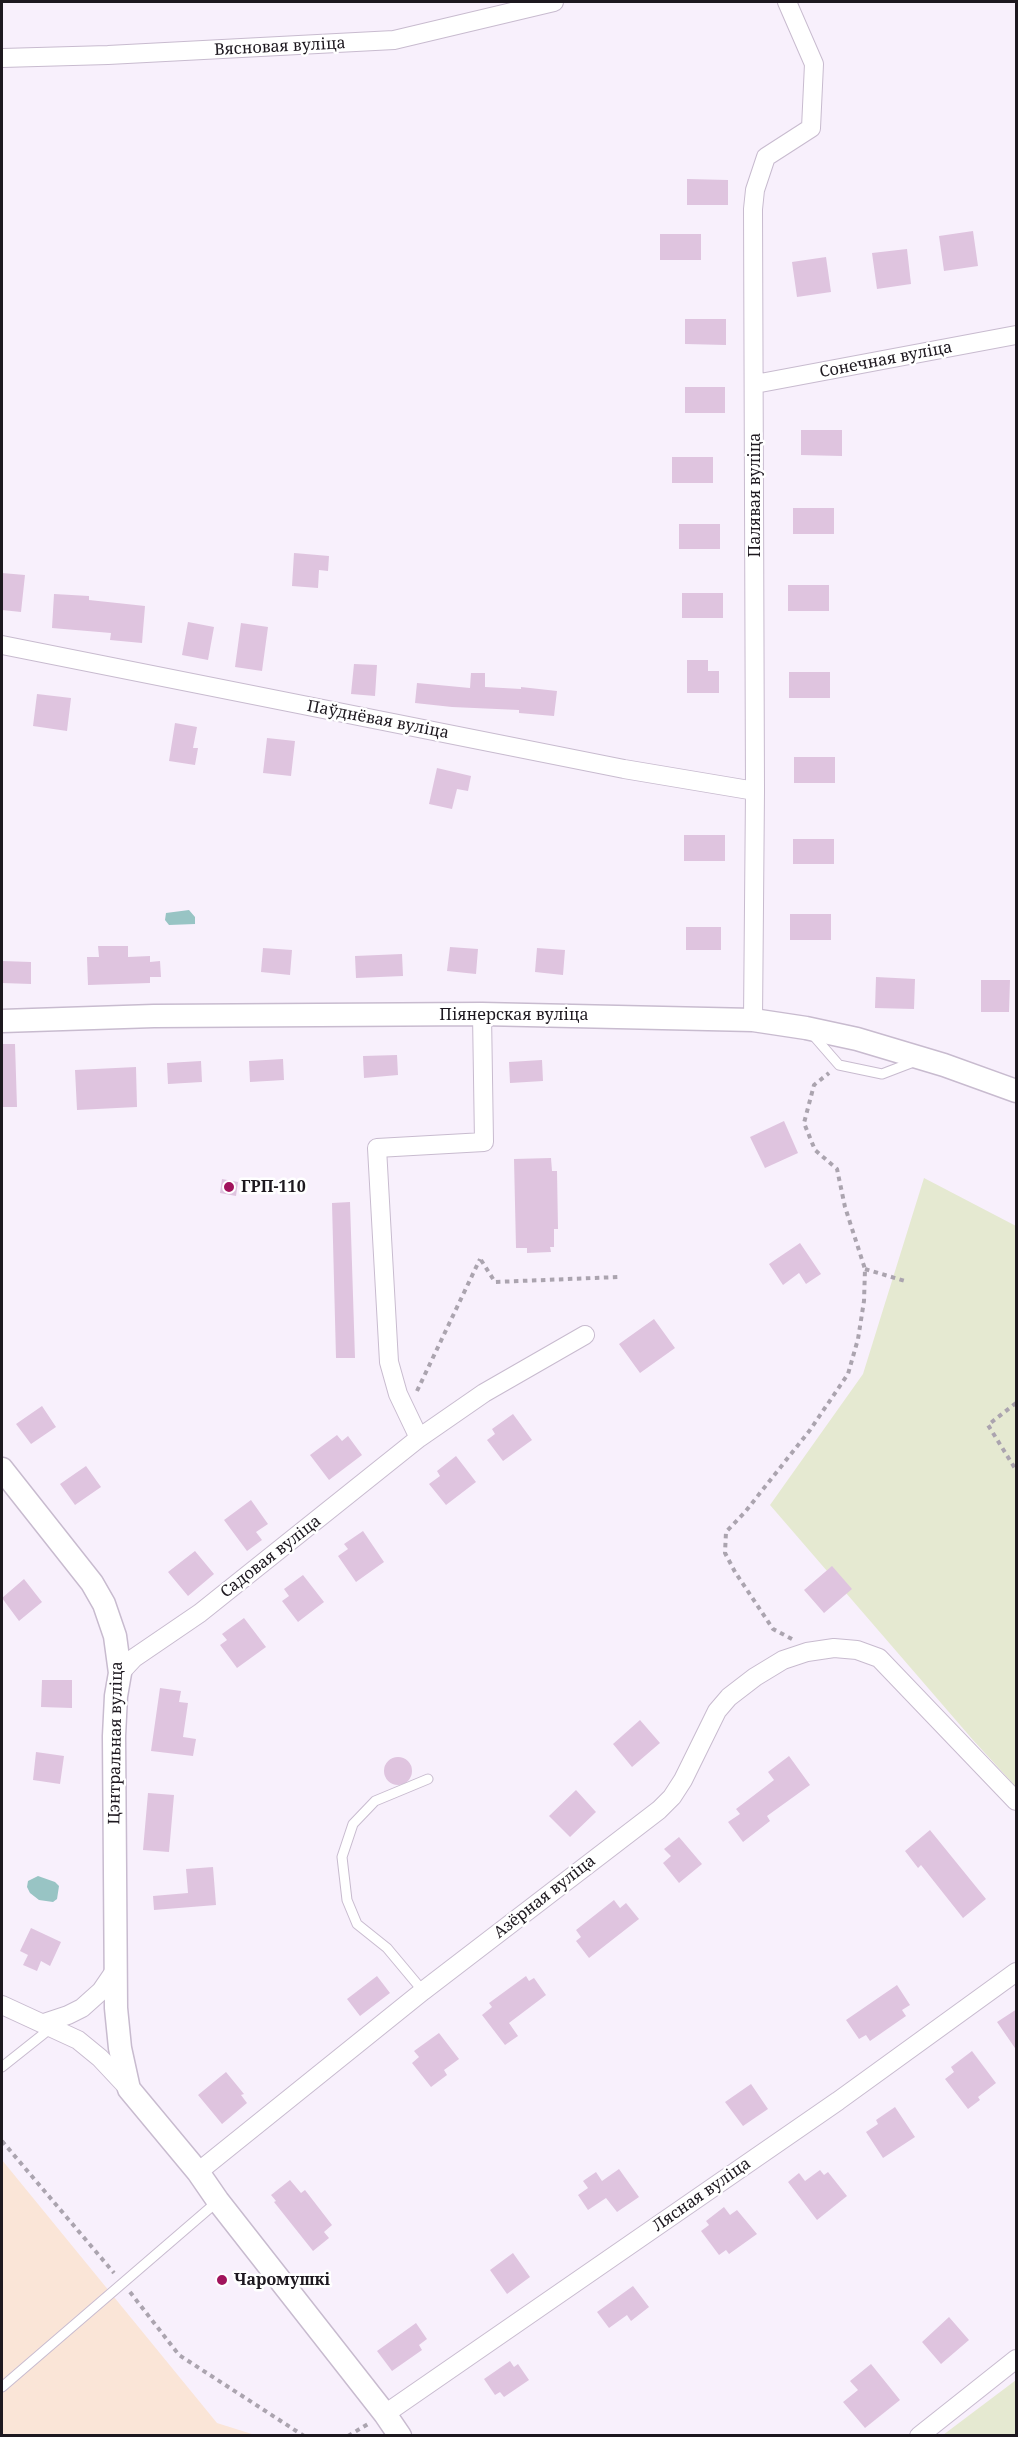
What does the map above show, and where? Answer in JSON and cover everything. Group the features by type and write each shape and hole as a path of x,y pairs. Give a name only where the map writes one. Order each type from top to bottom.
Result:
{"street":[{"name":"Вясновая вуліца","path":"2,58 131,54 394,40 554,2"},
{"name":"Палявая вуліца","path":"753,1020 755,190 766,157 811,128 813,64 787,2"},
{"name":"Сонечная вуліца","path":"755,384 1017,335"},
{"name":"Паўднёвая вуліца","path":"2,645 624,769 755,791"},
{"name":"Піянерская вуліца","path":"2,1022 154,1016 482,1014 753,1020 858,1039 922,1058 1017,1091"},
{"path":"419,1438 393,1376 386,1342 377,1148 484,1142 482,1014"},
{"name":"Садовая вуліца","path":"120,1673 134,1658 200,1613 419,1438 484,1393 585,1335"},
{"name":"Цэнтральная вуліца","path":"2,1469 92,1583 111,1623 120,1673 114,1726 118,2032 129,2089"},
{"name":"Азёрная вуліца","path":"198,2172 423,1991 659,1810 672,1797 683,1780 717,1711 729,1696 783,1660 834,1648 857,1650 879,1658 1017,1801"},
{"path":"48,2025 82,2008 101,1991 116,1969"},
{"name":"Лясная вуліца","path":"385,2414 828,2108 1017,1972"},
{"name":"Цэнтральная вуліца","path":"2,2005 48,2025 93,2050 129,2089 198,2172 400,2436"},
{"path":"919,2436 1017,2359"}],"lane":[{"path":"806,1028 839,1065 882,1074 922,1058"},
{"path":"423,1991 387,1948 357,1924 347,1900 342,1857 353,1824 375,1801 428,1779"},
{"path":"2,2067 48,2025"},
{"path":"2,2387 218,2201"}],"path":[{"path":"798,1655 792,1638 772,1629 735,1572 725,1553 726,1532 745,1512 810,1430 848,1374 858,1339 864,1301 865,1269 845,1207 837,1169 815,1150 804,1123 814,1085 839,1065"},
{"path":"409,1418 419,1387 480,1259 495,1281 618,1277"},
{"path":"865,1269 905,1281"},
{"path":"1017,1403 988,1425 1017,1470"},
{"path":"2,2141 123,2282 179,2355 303,2436"}],"shaded area":[{"path":"189,910 195,917 195,924 169,925 165,920 166,913"},
{"path":"924,1178 1016,1226 1016,1787 770,1505 863,1374"},
{"path":"38,1876 55,1882 59,1886 57,1899 53,1902 39,1900 30,1893 27,1887 28,1881"},
{"path":"2,2160 217,2423 255,2435 2,2435"},
{"path":"1016,2380 1016,2435 943,2435"}],"building":[{"path":"687,179 728,180 728,205 687,205"},
{"path":"973,231 978,266 944,271 939,236"},
{"path":"660,234 701,234 701,260 660,260"},
{"path":"907,249 911,284 877,289 872,253"},
{"path":"826,257 831,292 797,297 792,262"},
{"path":"685,319 726,319 726,345 685,344"},
{"path":"685,387 725,387 725,413 685,413"},
{"path":"801,430 842,430 842,456 801,455"},
{"path":"672,457 713,457 713,483 672,483"},
{"path":"793,508 834,508 834,534 793,534"},
{"path":"679,524 720,524 720,549 679,549"},
{"path":"294,553 329,556 328,571 319,570 318,588 292,586"},
{"path":"2,573 25,575 21,612 2,610"},
{"path":"788,585 829,585 829,611 788,611"},
{"path":"682,593 723,593 723,618 682,618"},
{"path":"54,594 89,596 89,600 145,606 142,643 110,640 111,633 52,628"},
{"path":"188,622 214,627 208,660 182,655"},
{"path":"241,623 268,627 262,671 235,667"},
{"path":"687,660 708,660 708,671 719,671 719,693 687,693"},
{"path":"354,664 377,665 375,696 351,694"},
{"path":"789,672 830,672 830,698 789,698"},
{"path":"471,673 485,673 485,687 521,689 521,687 557,691 554,716 519,713 519,710 415,703 417,683 470,688"},
{"path":"37,694 71,698 67,731 33,726"},
{"path":"175,723 197,727 193,748 198,748 195,765 169,761"},
{"path":"267,738 295,741 291,776 263,773"},
{"path":"794,757 835,757 835,783 794,783"},
{"path":"437,768 471,776 468,791 457,789 452,809 429,804"},
{"path":"684,835 725,835 725,861 684,861"},
{"path":"793,839 834,839 834,864 793,864"},
{"path":"790,914 831,914 831,940 790,940"},
{"path":"686,927 721,927 721,950 686,950"},
{"path":"98,946 128,946 128,957 150,956 150,962 160,961 161,977 150,977 150,983 88,985 87,957 99,957"},
{"path":"450,947 478,949 476,974 447,971"},
{"path":"263,948 292,950 290,975 261,972"},
{"path":"537,948 565,950 563,975 535,972"},
{"path":"402,954 403,976 356,978 355,956"},
{"path":"2,961 31,962 31,984 2,983"},
{"path":"876,977 915,979 914,1009 875,1008"},
{"path":"981,980 1010,980 1009,1012 981,1012"},
{"path":"2,1044 15,1044 17,1107 2,1107"},
{"path":"397,1055 398,1075 364,1078 363,1056"},
{"path":"283,1059 284,1080 250,1082 249,1061"},
{"path":"542,1060 543,1081 510,1083 509,1062"},
{"path":"201,1061 202,1082 168,1084 167,1063"},
{"path":"136,1067 137,1107 77,1110 75,1070"},
{"path":"784,1121 798,1153 765,1168 750,1137"},
{"path":"551,1158 552,1171 557,1171 558,1229 554,1229 554,1247 550,1247 551,1252 527,1253 527,1248 516,1248 514,1159"},
{"name":"ГРП-110","path":"222,1179 238,1182 236,1196 220,1193"},
{"path":"350,1202 355,1358 336,1358 332,1203"},
{"path":"800,1243 821,1274 806,1284 799,1273 783,1285 769,1264"},
{"path":"654,1319 675,1348 640,1373 619,1344"},
{"path":"42,1406 56,1427 31,1444 16,1424"},
{"path":"513,1414 532,1440 503,1461 487,1440 495,1434 492,1429"},
{"path":"337,1435 342,1441 348,1436 362,1455 329,1480 310,1455"},
{"path":"456,1456 476,1482 446,1505 429,1484 440,1476 437,1471"},
{"path":"86,1466 101,1487 75,1505 60,1484"},
{"path":"251,1500 268,1524 256,1532 262,1540 247,1551 224,1520"},
{"path":"363,1531 384,1562 356,1582 338,1556 348,1549 344,1544"},
{"path":"195,1551 214,1574 188,1596 168,1572"},
{"path":"832,1566 852,1589 824,1613 804,1590"},
{"path":"303,1575 324,1602 298,1622 282,1601 289,1596 284,1589"},
{"path":"24,1579 42,1602 19,1621 2,1598"},
{"path":"244,1618 266,1647 237,1668 220,1645 227,1640 222,1634"},
{"path":"42,1680 72,1680 72,1708 41,1707"},
{"path":"160,1688 181,1691 179,1702 188,1703 183,1737 196,1739 193,1756 151,1751"},
{"path":"640,1720 660,1743 632,1767 613,1744"},
{"path":"36,1752 64,1756 60,1784 33,1780"},
{"path":"789,1756 810,1785 767,1816 770,1821 743,1842 728,1822 740,1814 736,1809 774,1780 768,1772"},
{"path":"398,1757 408,1761 412,1771 408,1781 398,1785 388,1781 384,1771 388,1761"},
{"path":"576,1790 596,1812 570,1837 549,1816"},
{"path":"148,1793 174,1795 169,1852 143,1850"},
{"path":"930,1830 986,1899 963,1918 921,1865 918,1868 905,1851"},
{"path":"679,1837 702,1864 679,1883 663,1863 671,1856 664,1849"},
{"path":"213,1867 216,1905 154,1910 153,1896 188,1893 186,1869"},
{"path":"614,1900 620,1908 626,1903 639,1919 589,1958 576,1941 581,1937 576,1930"},
{"path":"31,1928 61,1942 50,1966 41,1961 37,1971 23,1965 28,1955 20,1951"},
{"path":"377,1976 390,1993 360,2016 347,1999"},
{"path":"526,1976 529,1981 534,1978 546,1995 509,2023 518,2036 505,2045 482,2015 492,2007 489,2003"},
{"path":"897,1985 910,2005 902,2010 906,2016 870,2041 866,2035 859,2039 846,2020"},
{"path":"1017,2009 1017,2051 997,2022"},
{"path":"439,2033 459,2059 444,2070 447,2075 431,2087 412,2063 419,2057 414,2051"},
{"path":"972,2051 996,2083 978,2097 980,2100 968,2109 945,2079 954,2072 951,2067"},
{"path":"226,2072 244,2094 241,2095 247,2103 222,2124 198,2095"},
{"path":"751,2084 768,2109 743,2126 725,2102"},
{"path":"895,2107 915,2137 883,2158 866,2132 878,2124 876,2120"},
{"path":"619,2169 639,2197 617,2212 606,2198 588,2210 578,2195 588,2188 583,2181 596,2172 602,2181"},
{"path":"820,2170 824,2175 828,2172 847,2196 817,2220 788,2182 799,2173 805,2181"},
{"path":"290,2180 301,2193 305,2190 332,2225 324,2232 329,2238 313,2251 274,2202 276,2201 271,2195"},
{"path":"724,2207 730,2215 737,2210 757,2234 729,2254 726,2250 719,2255 701,2231 709,2225 706,2221"},
{"path":"513,2253 530,2277 507,2294 490,2270"},
{"path":"633,2286 649,2307 631,2321 627,2315 609,2328 597,2312"},
{"path":"949,2317 969,2340 941,2364 922,2342"},
{"path":"416,2323 427,2339 419,2345 422,2350 392,2371 377,2351"},
{"path":"510,2361 514,2367 518,2364 529,2380 504,2397 500,2392 495,2395 484,2379"},
{"path":"871,2364 900,2400 865,2428 843,2402 858,2390 850,2381"}],"place":[{"name":"ГРП-110","path":"229,1187"},
{"name":"Чаромушкі","path":"222,2280"}]}
